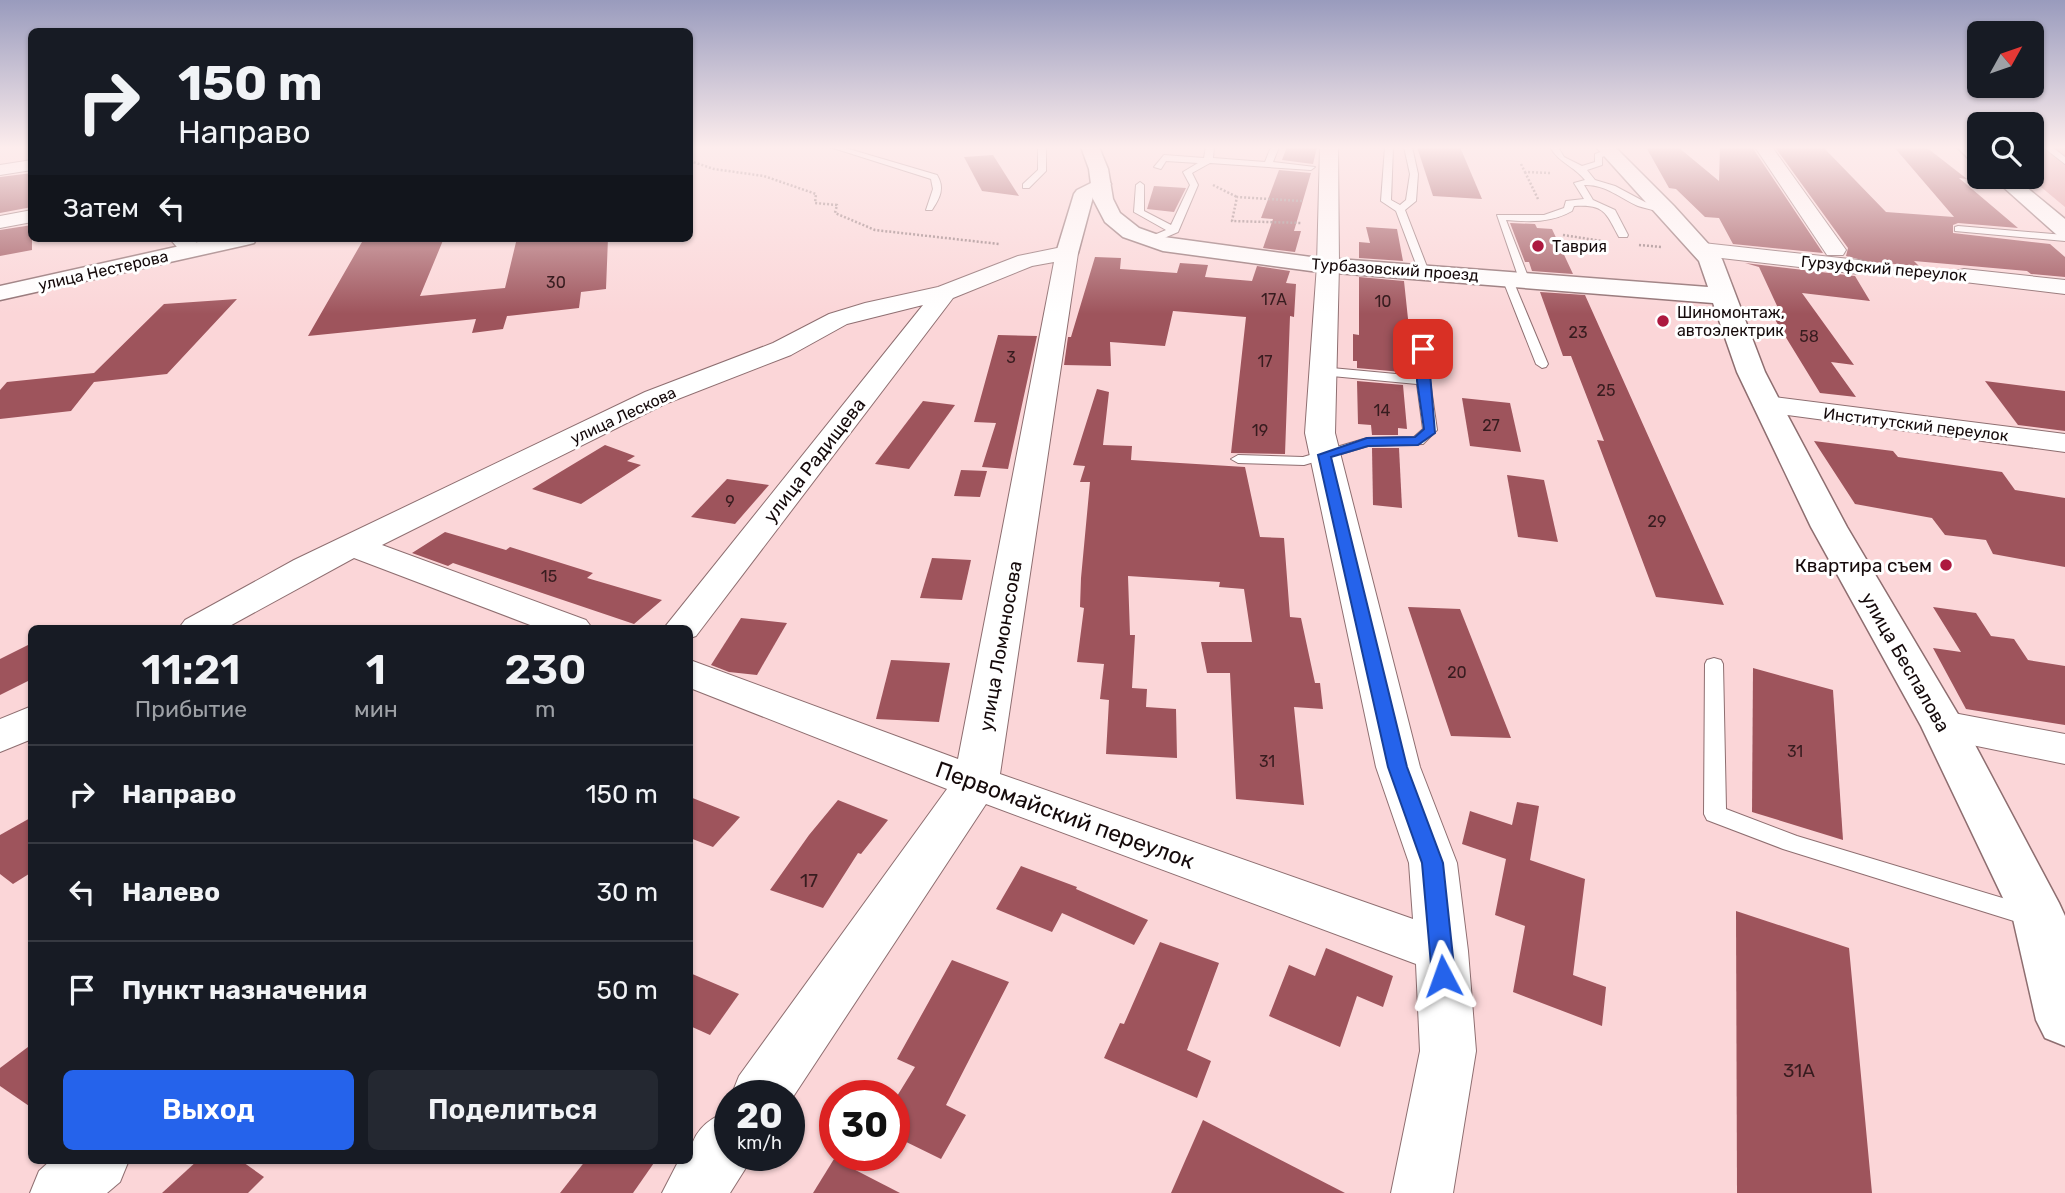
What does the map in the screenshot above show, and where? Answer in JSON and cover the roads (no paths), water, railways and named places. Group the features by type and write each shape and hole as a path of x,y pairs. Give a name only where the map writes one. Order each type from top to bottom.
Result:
{"main road":[{"name":"улица Ломоносова","path":"1063,254 1081,203"},
{"name":"Турбазовский проезд","path":"1101,203 1110,217 1125,229 1151,240 1238,256 1723,296"},
{"name":"улица Беспалова","path":"1660,203 1710,259 1767,405 1829,527 1943,726 2040,919 2065,1020"},
{"path":"2033,203 2065,230"},
{"name":"улица Нестерова","path":"0,293 186,244 206,242"}],"street":[{"path":"1323,203 1328,265 1320,433 1398,767 1433,863 1442,951 1448,1051 1422,1193"},
{"path":"1802,203 1835,250"},
{"path":"0,222 28,217"},
{"name":"Гурзуфский переулок","path":"1703,250 1858,267"},
{"name":"улица Лескова","path":"204,625 354,546 655,398 782,349 838,319 865,310 945,293 1026,261 1063,254"},
{"name":"улица Ломоносова","path":"771,1080 976,783 1063,254"},
{"name":"Гурзуфский переулок","path":"1964,276 2065,287"},
{"name":"улица Радищева","path":"684,625 945,293"},
{"name":"Институтский переулок","path":"1767,405 2064,445"},
{"path":"354,546 565,625"},
{"name":"Первомайский переулок","path":"693,674 976,783 1442,951"},
{"path":"0,737 28,722"},
{"path":"1943,726 2065,749"},
{"path":"693,1193 714,1163"},
{"path":"61,1193 94,1164"}],"lane":[{"path":"929,208 932,203"},
{"path":"1139,203 1139,212 1174,230"},
{"path":"1151,240 1174,230 1186,203"},
{"path":"1389,203 1400,209 1424,272"},
{"path":"1400,209 1409,203"},
{"path":"1542,363 1500,217 1540,220 1561,215 1569,209 1569,203 1576,203"},
{"path":"1591,203 1612,212 1623,235"},
{"path":"1640,203 1667,210"},
{"path":"1958,229 2065,238"},
{"path":"1238,458 1304,461 1367,442 1418,441 1430,430 1423,381 1423,349"},
{"path":"1321,371 1423,381"},
{"path":"1714,664 1715,814 1791,843 1942,892 2040,919"}],"place":[{"name":"Таврия","path":"1538,246"},
{"name":"Шиномонтаж, автоэлектрик","path":"1663,321"},
{"name":"Квартира съем","path":"1946,565"}]}
